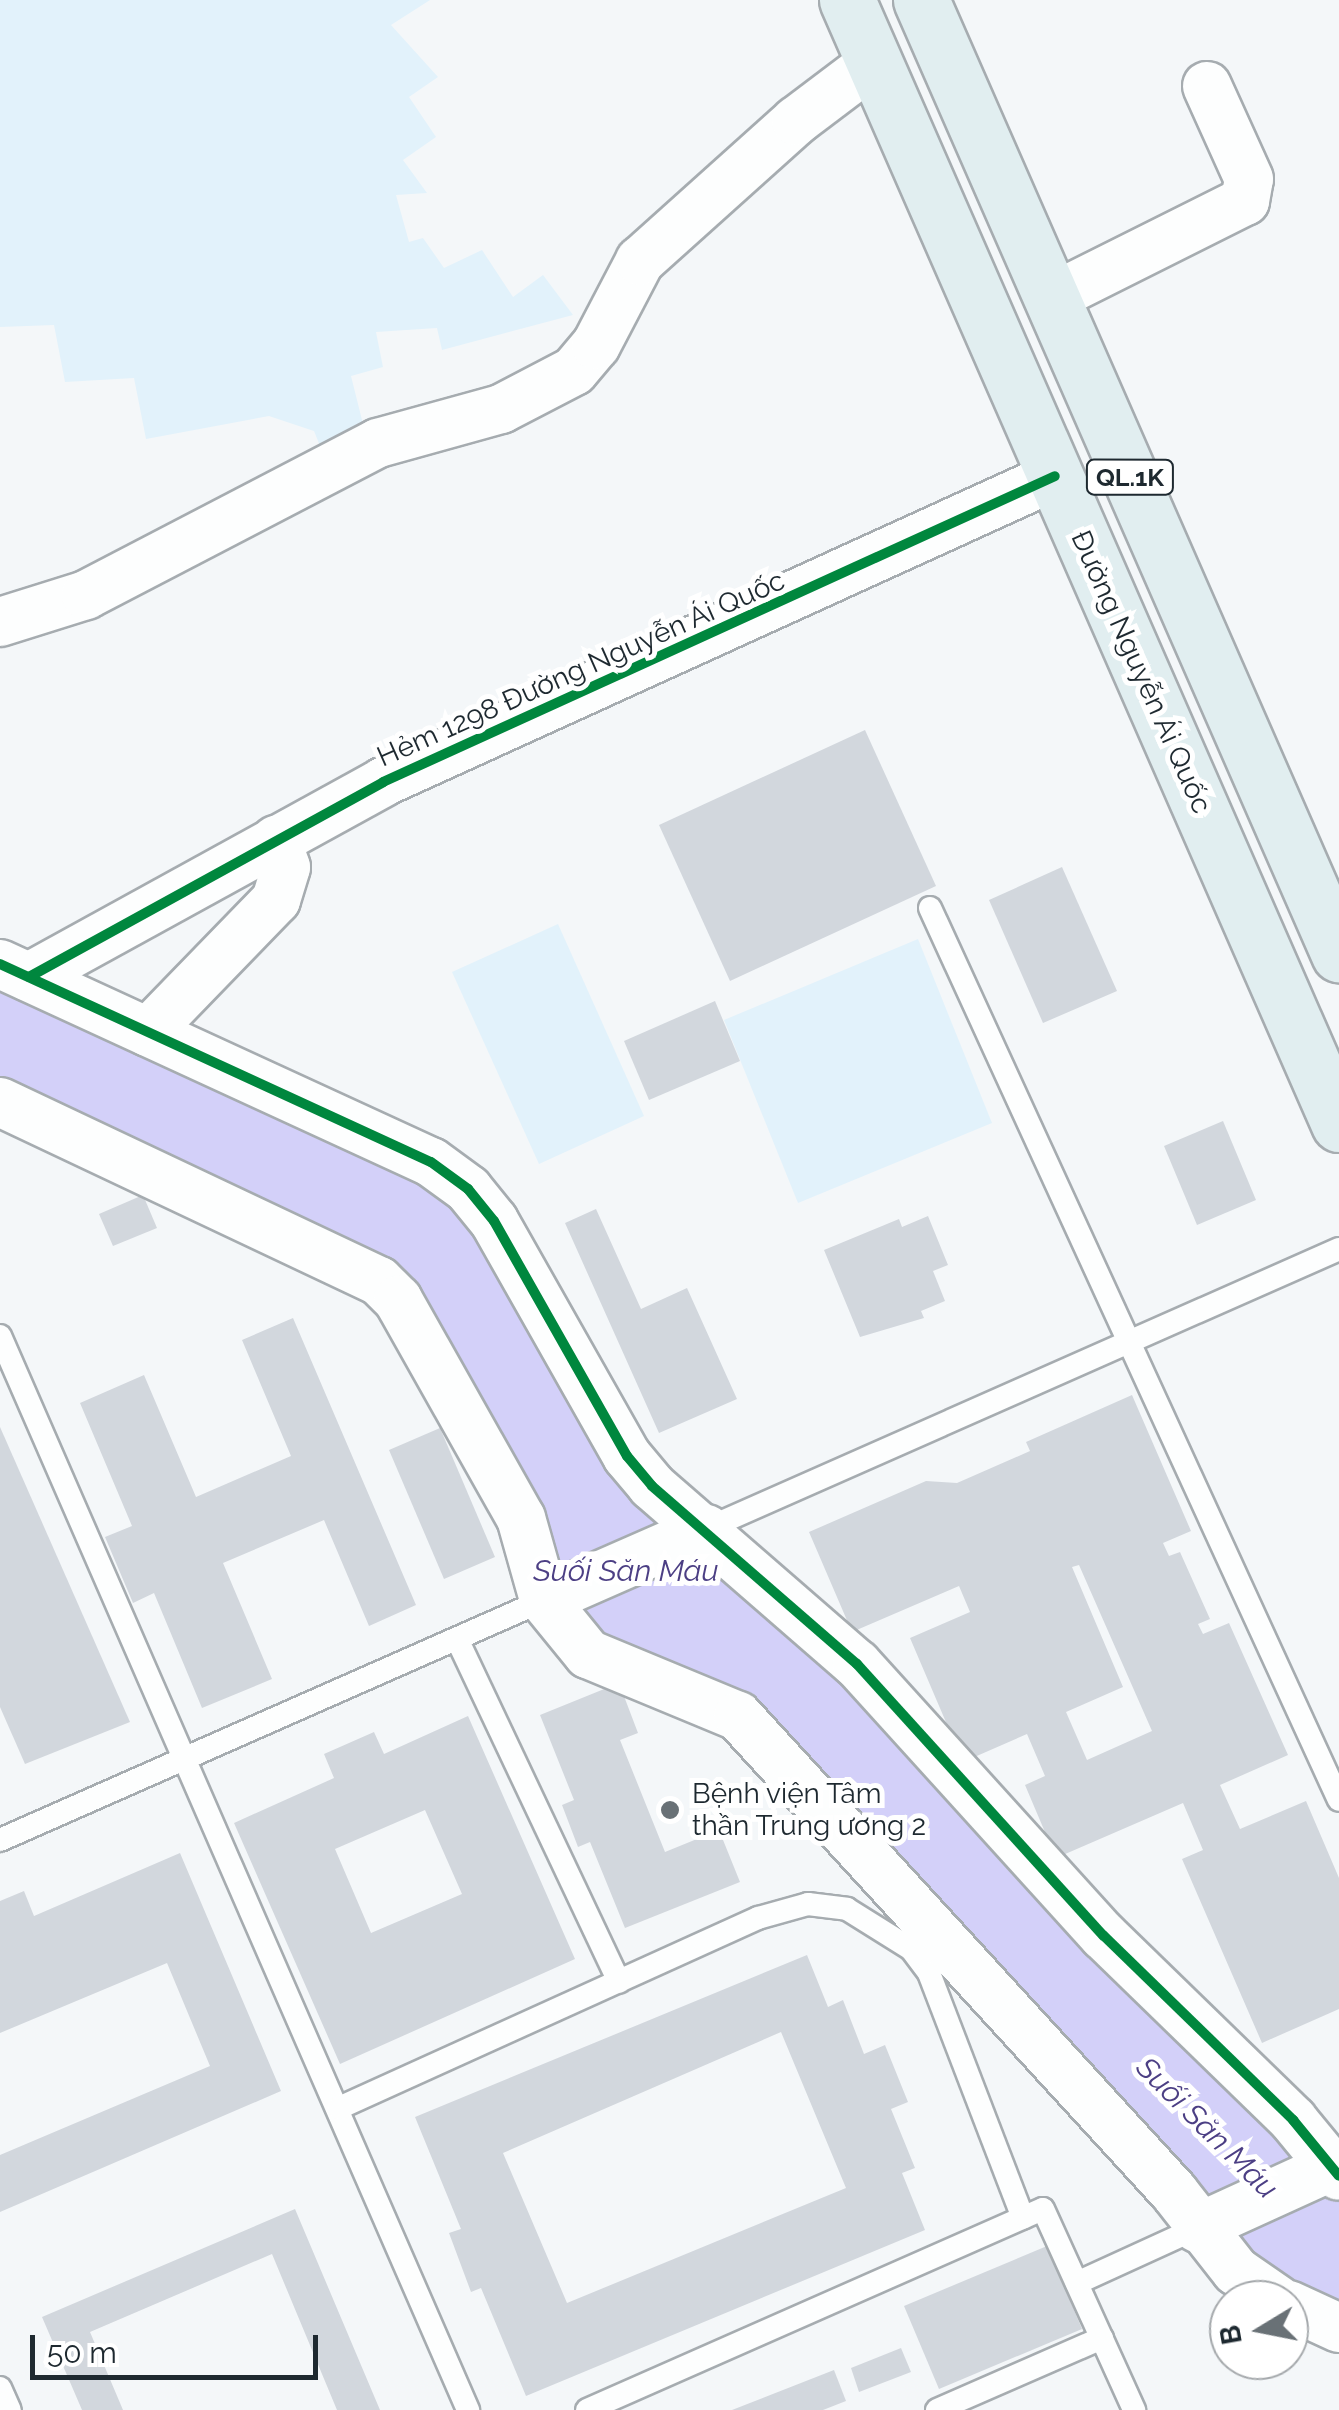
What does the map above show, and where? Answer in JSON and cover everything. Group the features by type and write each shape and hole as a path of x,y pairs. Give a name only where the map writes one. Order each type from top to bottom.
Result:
{"main road":[{"name":"Đường Nguyễn Ái Quốc","path":"847,0 1339,1124"},
{"name":"QL.1K","path":"921,0 1339,954"},
{"path":"1278,983 1339,954"}],"street":[{"path":"0,622 86,595 378,443 501,409 574,372 596,345 640,261 796,121 874,62"},
{"path":"1051,298 1245,201 1249,179 1207,86"},
{"name":"Hẻm 1298 Đường Nguyễn Ái Quốc","path":"14,970 276,840 382,782 1056,476"},
{"path":"148,1032 276,900 286,867 276,840"},
{"path":"14,970 431,1162 468,1190 494,1222 627,1456 652,1486 706,1528 857,1664 1104,1936 1337,2168 1197,2228"},
{"path":"0,1102 379,1281 398,1300 521,1518 544,1600 588,1654 738,1716 1174,2192 1197,2228 1247,2280"},
{"path":"544,1600 706,1528"},
{"path":"1309,2314 1339,2328"}],"lane":[{"path":"930,908 1339,1800"},
{"path":"706,1528 1339,1250"},
{"path":"0,1336 468,2410"},
{"path":"0,1400 22,1390"},
{"path":"0,1840 544,1600"},
{"path":"456,1638 619,1982"},
{"path":"339,2108 758,1918 808,1904 847,1909 876,1923 910,1948 929,1973 1024,2218"},
{"path":"588,2410 1043,2209 1134,2410"},
{"path":"1077,2283 1197,2228"},
{"path":"937,2410 1102,2338"},
{"path":"0,2388 10,2410"}],"shaded area":[{"path":"0,0 430,0 391,25 438,77 409,97 436,137 403,160 427,193 396,195 409,242 423,238 444,268 482,250 513,297 543,275 573,315 442,350 437,328 376,332 383,367 351,376 365,432 324,456 314,431 269,416 146,439 134,378 65,382 54,325 0,327"},
{"path":"558,924 644,1116 539,1164 452,972"},
{"path":"918,939 992,1123 798,1203 724,1020"}],"water":[{"name":"Suối Săn Máu","path":"0,980 459,1198 616,1465 829,1659 1339,2199 1339,2312 1309,2299 1309,2280 1262,2279 752,1709 597,1643 407,1289 0,1087"}],"building":[{"path":"865,730 936,886 730,981 659,825"},
{"path":"1062,867 1117,991 1043,1023 989,900"},
{"path":"715,1001 740,1061 649,1100 624,1041"},
{"path":"1223,1121 1256,1200 1197,1225 1164,1146"},
{"path":"143,1195 157,1228 113,1246 99,1214"},
{"path":"596,1209 641,1309 687,1288 737,1399 659,1433 565,1223"},
{"path":"928,1216 948,1265 933,1271 945,1301 921,1311 924,1318 860,1337 824,1250 899,1219 902,1227"},
{"path":"293,1318 416,1605 369,1626 324,1520 223,1563 272,1679 202,1708 154,1593 133,1603 105,1537 132,1526 80,1403 144,1375 196,1497 291,1456 242,1340"},
{"path":"1132,1395 1191,1531 1163,1543 1169,1556 1180,1552 1210,1619 1198,1624 1203,1634 1229,1623 1288,1755 1220,1785 1240,1829 1306,1801 1339,1878 1339,2009 1262,2043 1182,1859 1203,1850 1183,1803 1056,1858 1025,1785 1045,1776 1027,1734 963,1762 910,1638 970,1612 959,1586 852,1632 809,1532 926,1481 957,1483 1030,1451 1026,1442","holes":["1079,1565 1152,1731 1087,1760 1066,1712 1123,1687 1072,1567"]},
{"path":"0,1427 130,1722 25,1764 0,1707"},
{"path":"440,1428 495,1557 444,1579 389,1450"},
{"path":"619,1683 638,1733 620,1740 665,1852 719,1830 740,1882 625,1928 590,1842 578,1847 562,1805 574,1800 540,1715"},
{"path":"468,1716 575,1959 340,2064 234,1823 334,1778 324,1754 374,1732 384,1754","holes":["425,1810 462,1894 371,1933 335,1849"]},
{"path":"180,1853 281,2091 0,2212 0,2155 210,2066 167,1963 0,2033 0,1901 24,1891 34,1916"},
{"path":"807,1955 828,2007 843,2000 864,2054 885,2045 908,2102 891,2109 915,2168 902,2173 925,2230 526,2396 481,2288 471,2292 449,2233 461,2229 415,2117","holes":["781,2032 846,2188 567,2303 503,2153"]},
{"path":"295,2209 380,2410 337,2410 272,2254 90,2332 123,2410 82,2410 42,2317"},
{"path":"1047,2246 1082,2329 939,2389 904,2306"},
{"path":"901,2348 911,2372 859,2392 851,2368"},
{"path":"834,2370 846,2401 823,2410 732,2410"}],"cycle path":[{"path":"29,977 383,782 1055,476"},
{"path":"0,964 431,1162 468,1189 494,1221 627,1456 652,1486 857,1664 1104,1936 1293,2120 1339,2176"}],"place":[{"name":"Bệnh viện Tâm thần Trung ương 2","path":"670,1810"}]}
